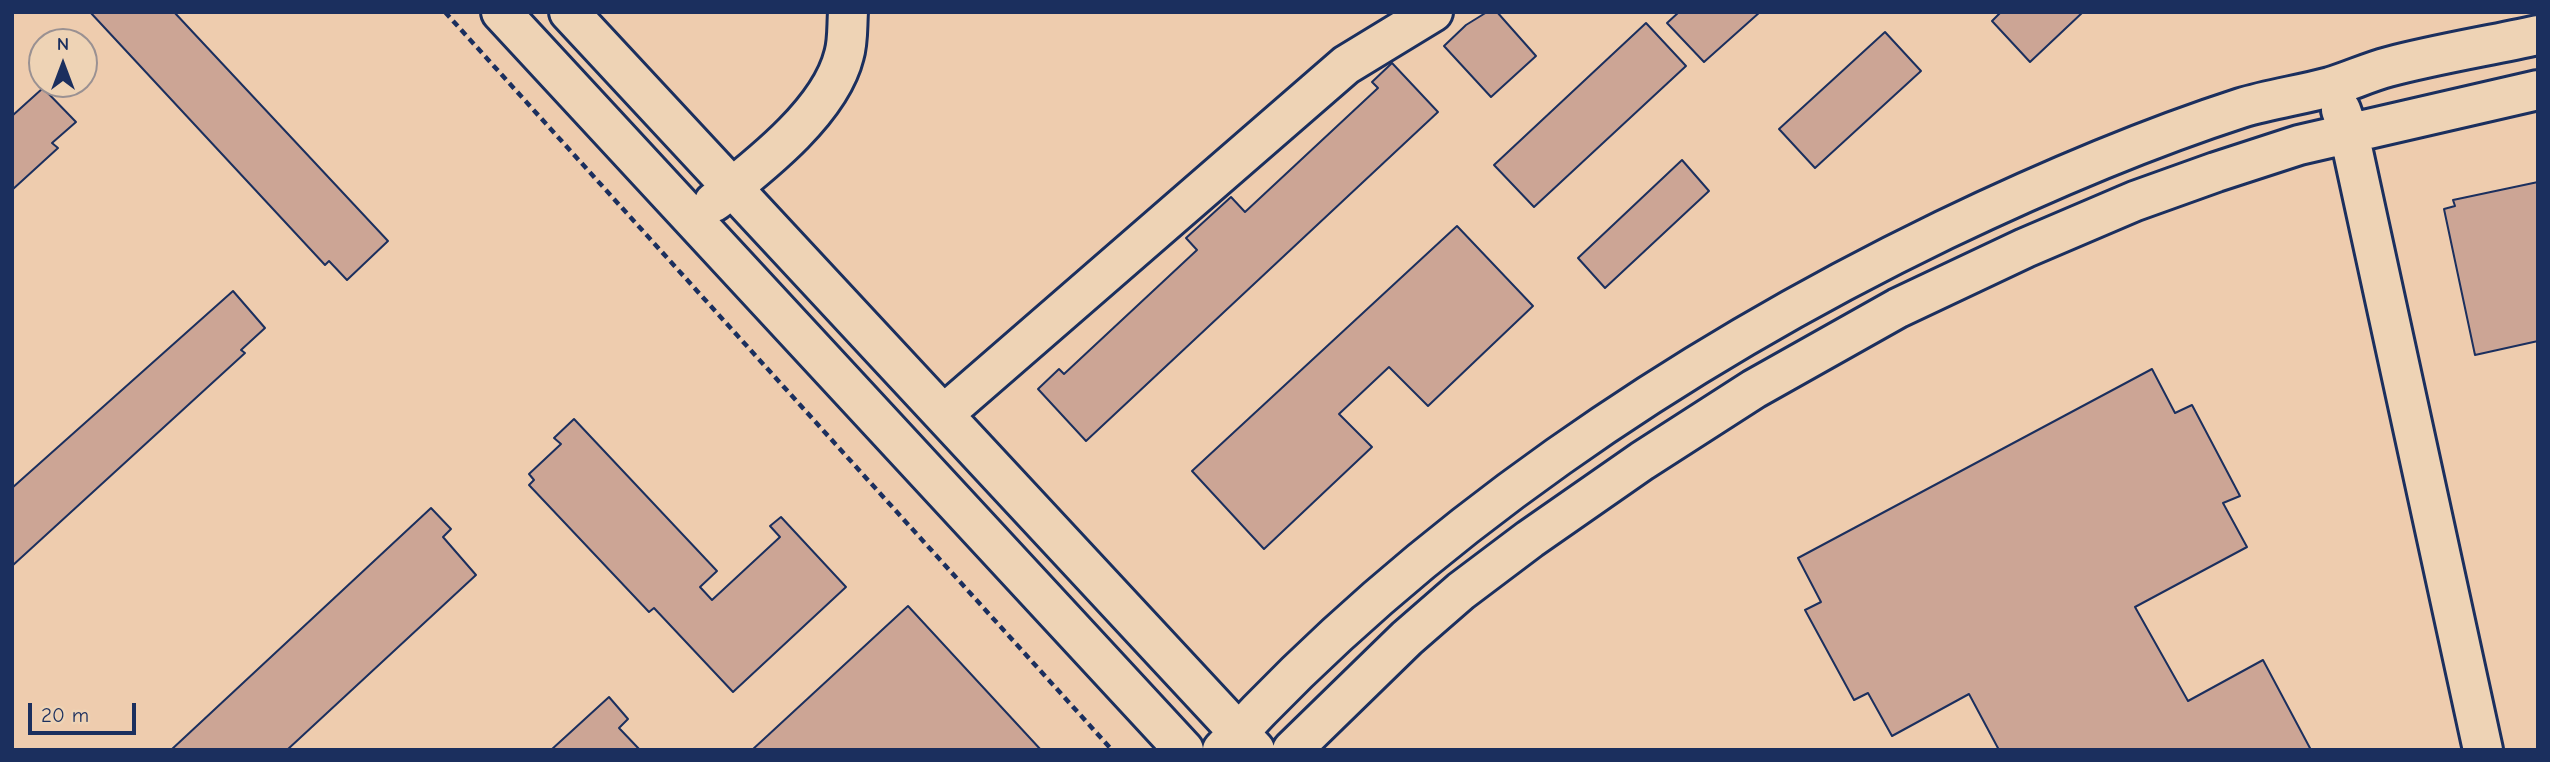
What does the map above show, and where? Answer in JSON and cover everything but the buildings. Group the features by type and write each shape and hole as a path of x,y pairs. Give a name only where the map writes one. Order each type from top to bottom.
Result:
{"street":[{"path":"501,12 1184,750"},
{"path":"569,12 943,414 1238,744 1264,703 1348,625 1471,522 1564,454 1704,360 1845,280 2050,181 2187,127 2386,68 2538,35"},
{"path":"692,220 798,132 834,80 844,56 848,12"},
{"path":"943,414 1346,65 1433,12"},
{"path":"2332,86 2349,133 2483,750"},
{"path":"1292,750 1407,638 1461,591 1520,546 1642,461 1810,356 1898,307 2135,201 2299,145 2538,90"}],"path":[{"path":"445,12 1112,750"}]}
